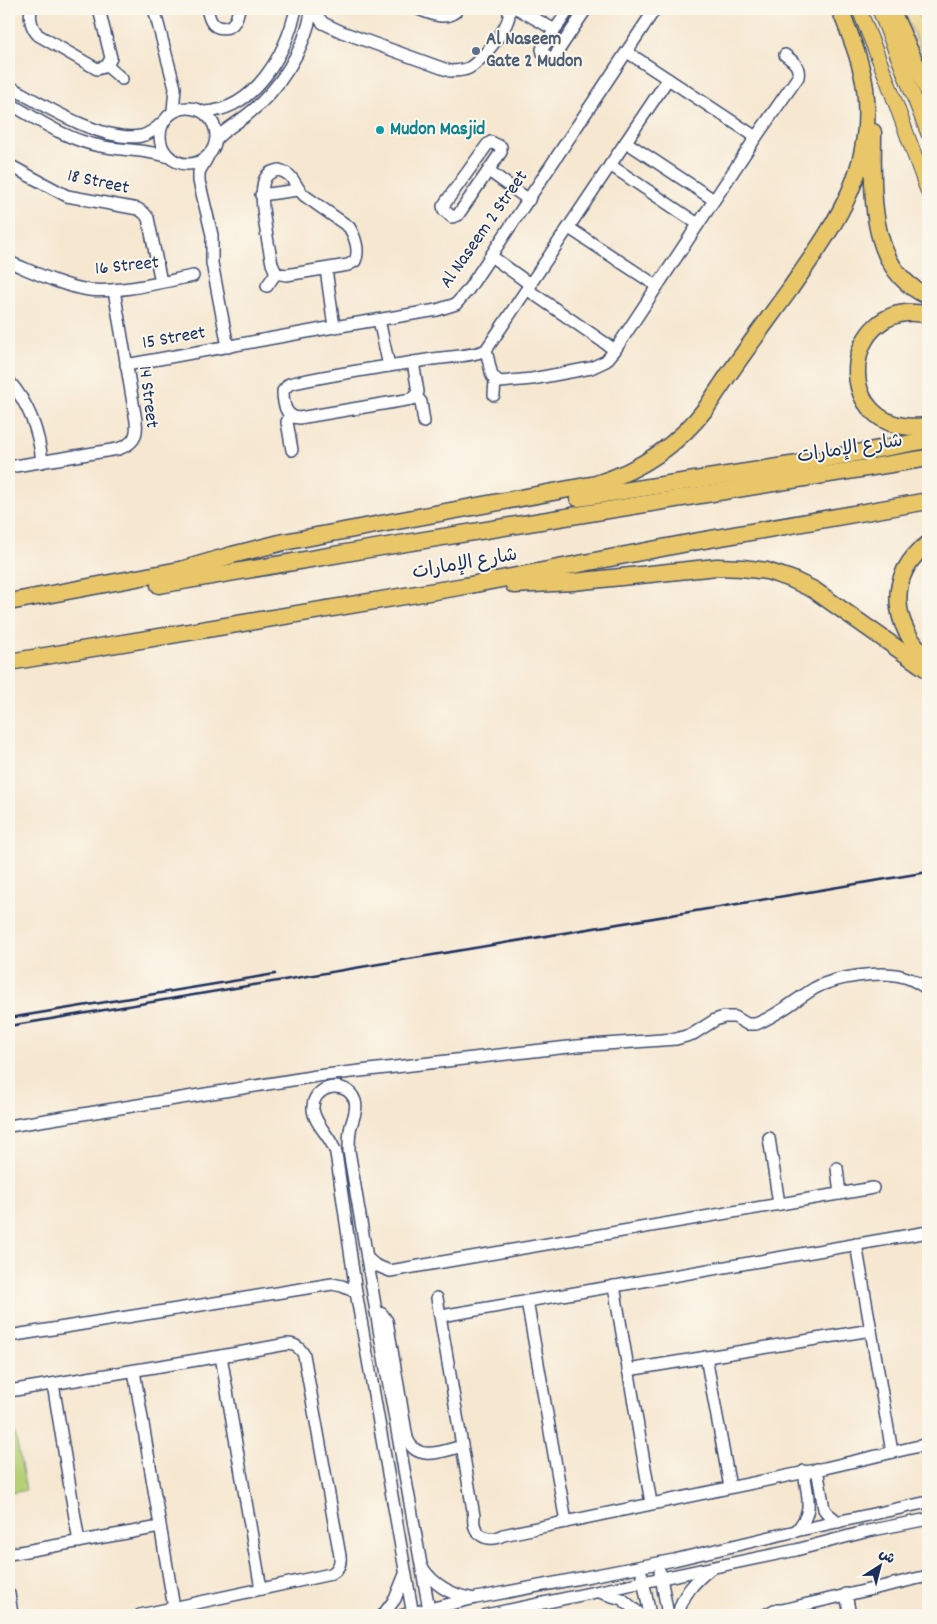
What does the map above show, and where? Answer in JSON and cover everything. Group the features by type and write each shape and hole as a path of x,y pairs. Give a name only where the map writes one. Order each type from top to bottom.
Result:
{"highway":[{"path":"181,570 284,542 596,484 634,469 669,447 690,428 707,407 830,232 848,197 862,153 866,101 863,76 857,52 840,9"},
{"path":"844,9 860,52 868,85 873,119 874,203 884,248 900,276 913,288 928,296"},
{"path":"891,9 928,91"},
{"path":"899,9 928,71"},
{"path":"873,160 882,219 892,253 906,274 928,288"},
{"path":"928,316 903,314 881,323 865,340 859,354 856,369 858,385 864,399 880,416 901,426 928,426"},
{"path":"9,602 484,514 800,463 928,440"},
{"name":"شارع الإمارات","path":"9,611 369,549 928,458"},
{"name":"شارع الإمارات","path":"9,662 465,586 693,542 928,501"},
{"path":"928,544 908,566 901,582 898,598 905,630 914,644 928,658"},
{"path":"465,586 573,582 717,567 761,570 791,579 814,590 928,670"}],"main road":[{"path":"859,9 928,192"},
{"path":"879,9 928,133"}],"street":[{"path":"31,9 30,22 38,35 92,67 102,69 107,66 111,54 99,9"},
{"path":"154,9 175,88 173,111"},
{"path":"207,9 211,22 217,27 224,28 231,26 236,21 238,9"},
{"path":"204,112 219,110 237,103 262,80 281,51 296,9"},
{"path":"217,138 247,115 271,91 291,64 306,34 312,9"},
{"path":"312,9 323,23 342,32 450,71 468,69 486,53 496,32 509,18 512,10 555,30"},
{"path":"418,9 443,17 450,15 458,9"},
{"path":"569,9 542,49 543,53 550,58 555,55 586,9"},
{"name":"Al Naseem 2 Street","path":"228,347 437,310 456,304 492,256 655,9"},
{"path":"306,34 322,29 342,32"},
{"path":"628,52 756,137"},
{"path":"495,380 505,382 591,368 606,361 798,77 799,71 797,66 785,56"},
{"path":"107,66 122,79"},
{"path":"413,362 418,392 416,396 408,400 299,418 290,416 287,412 283,396 289,384 413,362 478,353 486,350 570,228 668,79"},
{"path":"9,86 60,115 83,125 107,132 141,136 157,128 173,111 186,107 199,109 204,112 214,124 217,138 215,146 199,172 199,182 207,232 207,249 212,263 228,347"},
{"path":"9,103 51,127 81,141 112,149 151,152 169,157 180,163 191,176 197,190 207,232"},
{"path":"163,122 160,140 163,149 169,157"},
{"path":"493,142 501,147 502,152 489,171 457,216 452,217 444,210 444,204 486,145 493,142"},
{"path":"626,142 714,200"},
{"path":"180,163 194,164 207,158"},
{"path":"610,165 698,224"},
{"name":"18 Street","path":"9,166 67,196 138,209 144,213 148,218 161,282"},
{"path":"279,170 288,172 298,190 349,227 357,253 355,261 348,265 286,275 276,273 272,264 261,196 262,184 265,178 271,172 279,170"},
{"path":"489,171 529,200"},
{"path":"261,196 298,190"},
{"path":"570,228 657,286"},
{"path":"492,256 529,288 615,350"},
{"name":"16 Street","path":"9,262 89,290 114,290 193,276"},
{"path":"326,269 334,327"},
{"path":"267,286 276,273"},
{"name":"14 Street","path":"9,467 118,449 128,446 134,441 137,431 114,290"},
{"path":"379,320 389,366"},
{"name":"15 Street","path":"126,365 228,347"},
{"path":"486,350 490,371 495,380 494,395"},
{"path":"9,381 22,398 32,416 37,430 42,462"},
{"path":"416,396 421,402 424,422"},
{"path":"290,416 287,422 292,450"},
{"path":"9,1126 317,1076 577,1046 676,1039 693,1034 715,1020 724,1017 735,1017 747,1024 756,1024 820,985 876,974 905,977 928,989"},
{"path":"430,1612 349,1151 350,1130 356,1105 347,1090 330,1087 320,1092 313,1108 316,1119 329,1137 336,1154 356,1292 406,1570 410,1614 430,1612 476,1598 640,1566 928,1502"},
{"path":"769,1138 779,1204"},
{"path":"837,1168 840,1194"},
{"path":"367,1258 380,1268 390,1271 873,1188"},
{"path":"440,1316 928,1232"},
{"path":"856,1244 892,1452"},
{"path":"332,1284 346,1274 352,1264"},
{"path":"372,1290 380,1279 390,1271"},
{"path":"9,1336 332,1284 356,1292"},
{"path":"614,1286 651,1503"},
{"path":"437,1298 474,1516 479,1525 488,1531 503,1535 928,1444"},
{"path":"527,1301 566,1522"},
{"path":"376,1311 382,1314 386,1321 407,1438 411,1446 417,1451 426,1454 462,1446"},
{"path":"628,1370 871,1330"},
{"path":"9,1391 287,1344 296,1346 302,1351 340,1556 340,1565 331,1574 140,1615"},
{"path":"221,1356 260,1589"},
{"path":"706,1357 730,1487"},
{"path":"134,1371 174,1608"},
{"path":"53,1384 78,1542"},
{"path":"821,1468 823,1504 827,1514 838,1522"},
{"path":"796,1531 805,1522 808,1511 804,1471"},
{"path":"808,1511 823,1504"},
{"path":"486,1615 796,1550 868,1531 928,1519"},
{"path":"9,1554 160,1527"},
{"path":"658,1562 668,1615"},
{"path":"420,1563 442,1587 458,1595 476,1598"},
{"path":"640,1566 650,1615"},
{"path":"678,1615 679,1607 686,1593 712,1567"},
{"path":"383,1615 395,1599 406,1570"},
{"path":"766,1615 774,1610 779,1613 846,1594 928,1576"},
{"path":"595,1592 609,1594 622,1599 642,1615"},
{"path":"9,1594 12,1615"},
{"path":"846,1594 850,1615"}],"green space":[{"path":"15,1432 26,1490 12,1493 9,1479 9,1433"}],"sand":[{"path":"902,9 917,9 928,36 928,64"}],"railway":[{"path":"9,1026 928,872"},
{"path":"9,1018 275,974"}],"place":[{"name":"Al Naseem Gate 2 Mudon","path":"476,51"},
{"name":"Mudon Masjid","path":"380,130"}]}
